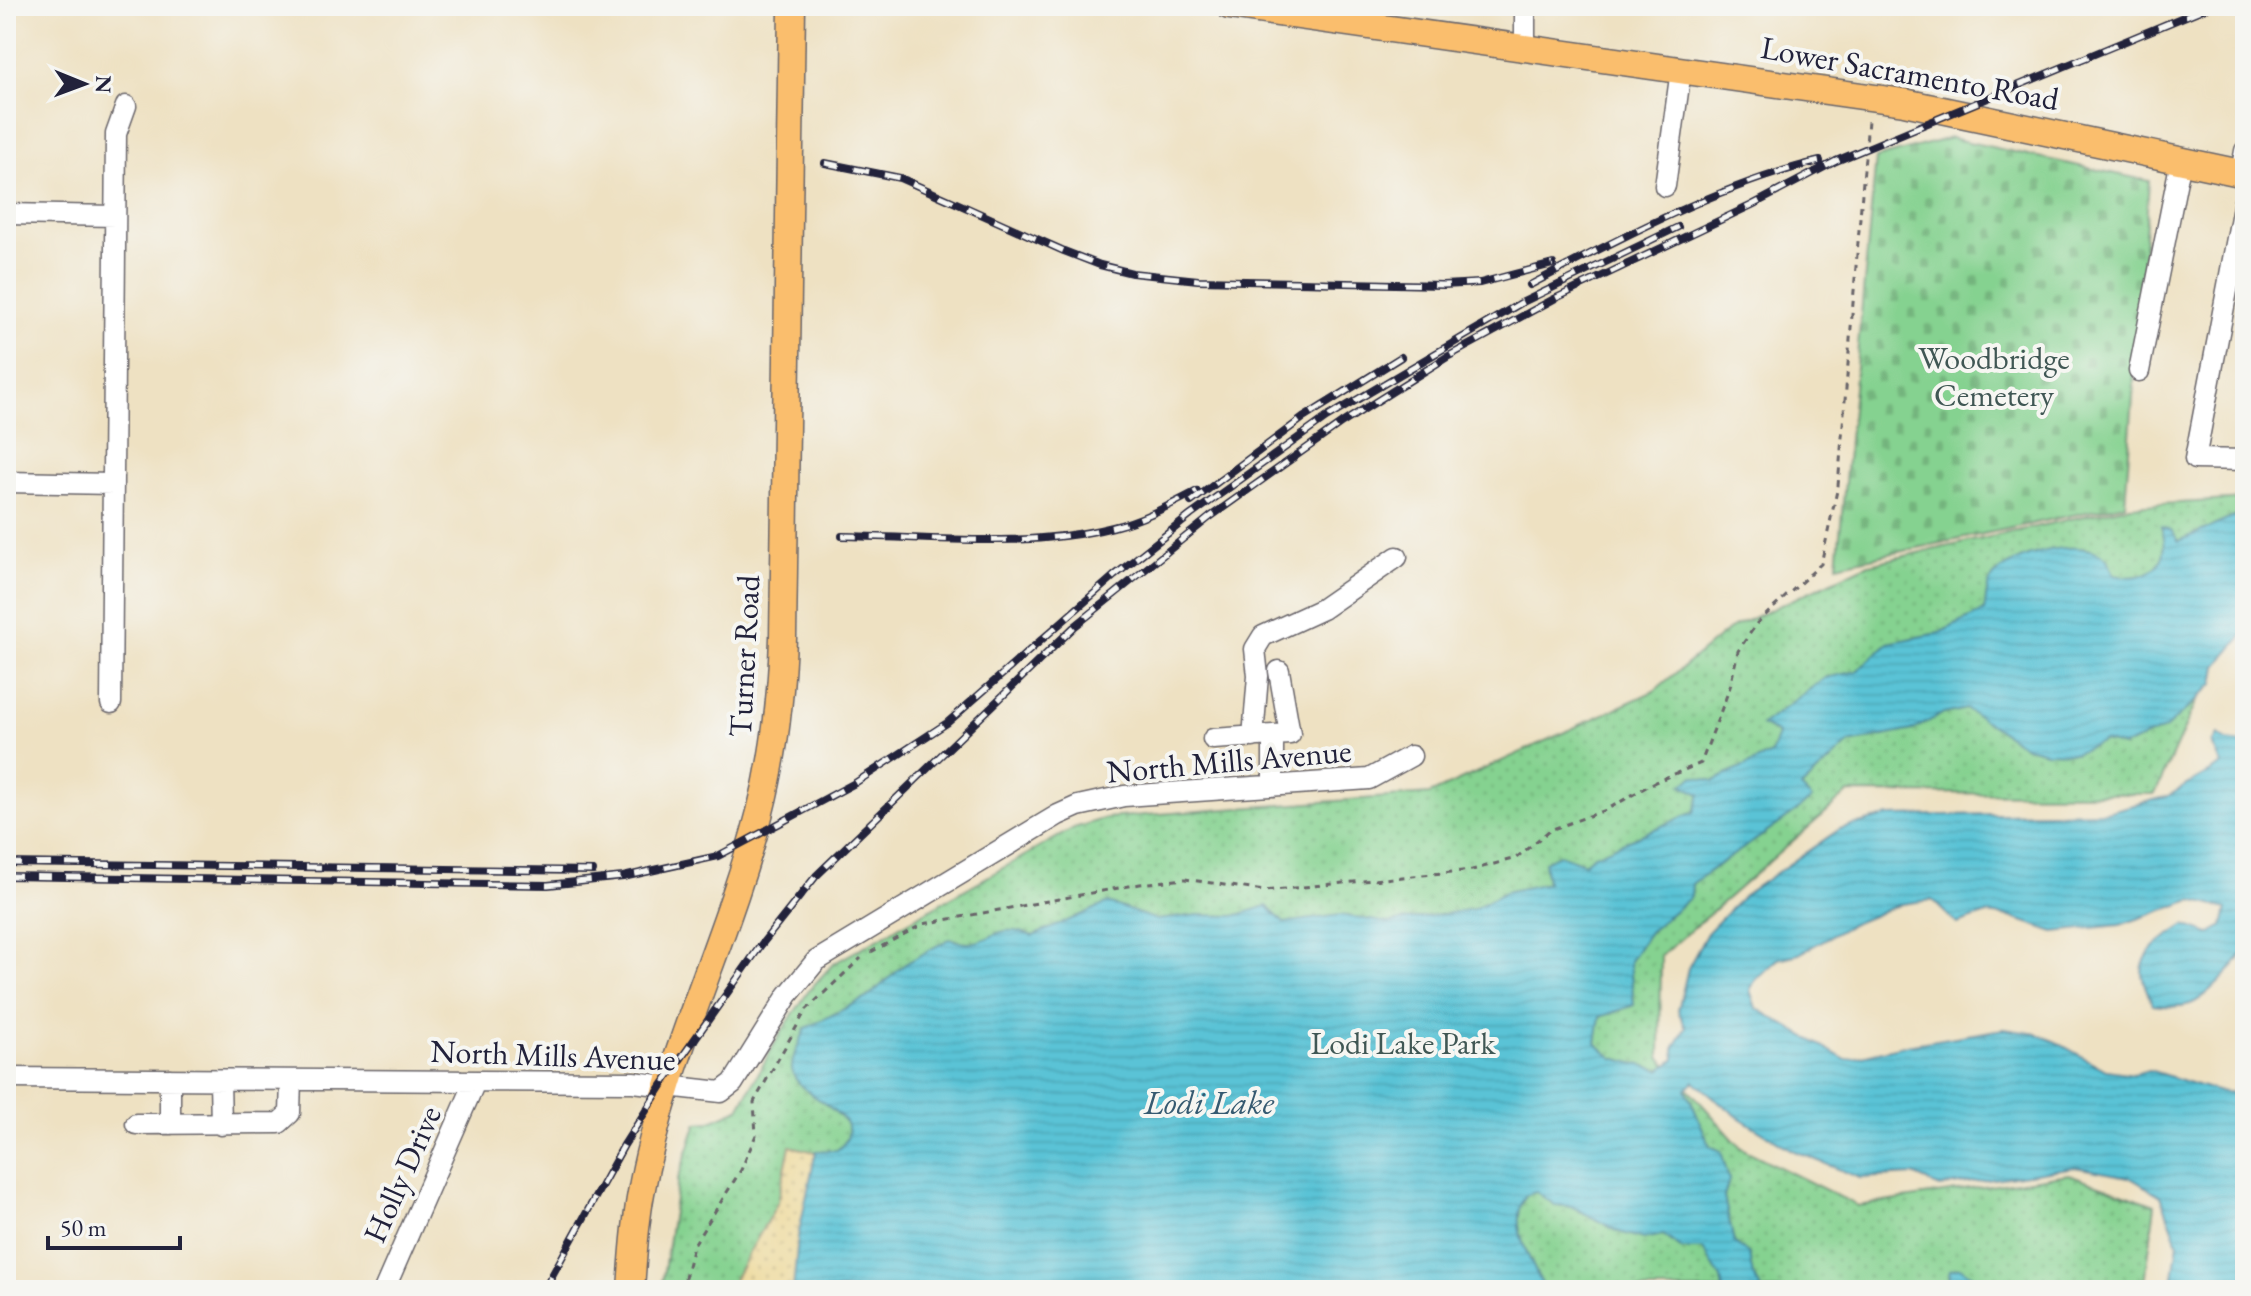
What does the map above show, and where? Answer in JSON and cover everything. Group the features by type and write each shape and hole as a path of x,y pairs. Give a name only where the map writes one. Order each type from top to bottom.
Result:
{"main road":[{"name":"Turner Road","path":"631,1290 641,1192 670,1085 752,841 778,724 783,638 792,6"},
{"name":"Lower Sacramento Road","path":"1229,6 1942,109 2244,174"}],"street":[{"path":"1525,6 1525,47"},
{"path":"1665,186 1681,70"},
{"path":"111,703 116,134 126,106"},
{"path":"2139,371 2181,160"},
{"path":"2244,174 2195,459 2245,460"},
{"path":"6,214 115,216"},
{"path":"6,482 113,484"},
{"path":"1273,786 1263,736 1255,649 1263,636 1322,609 1397,557"},
{"path":"1213,739 1290,734 1279,671"},
{"name":"North Mills Avenue","path":"6,1078 670,1085 713,1093 727,1089 795,985 816,961 1058,815 1124,796 1369,779 1411,756"},
{"path":"170,1079 170,1124"},
{"path":"220,1080 221,1125"},
{"path":"136,1124 271,1125 285,1121 290,1113 291,1080"},
{"name":"Holly Drive","path":"384,1290 475,1082"}],"green space":[{"name":"Woodbridge Cemetery","path":"1950,138 2149,181 2125,504 1837,565 1876,158"},
{"name":"Lodi Lake","path":"2245,499 2245,593 2155,794 1848,793 1661,956 1660,1057 1741,1148 1858,1206 2069,1174 2155,1205 2144,1290 661,1290 678,1179 697,1123 709,1122 739,1109 780,1034 810,989 833,964 1074,828 1106,818 1430,794 1654,691 1729,629 1869,564 2129,506"}],"sand":[{"path":"790,1146 827,1155 825,1290 728,1290 778,1202"}],"water":[{"name":"Lodi Lake","path":"2245,512 2245,633 2217,666 2214,684 2165,729 2122,747 2104,741 2075,753 2046,752 2026,747 1966,709 1940,715 1913,730 1849,743 1801,788 1812,799 1692,884 1691,897 1649,932 1630,961 1634,1005 1600,1017 1596,1043 1613,1058 1661,1070 1675,1059 1674,1049 1686,1027 1678,1011 1688,968 1707,933 1743,896 1840,829 1889,816 2106,812 2166,797 2222,765 2212,744 2218,735 2227,741 2242,743 2245,736 2245,950 2220,981 2197,1001 2181,1006 2152,1005 2142,973 2151,951 2185,925 2209,934 2223,926 2227,909 2192,900 2120,925 2054,932 2010,917 1987,914 1957,924 1932,900 1901,904 1848,926 1799,954 1778,959 1756,979 1750,990 1756,1008 1846,1060 1907,1045 2004,1029 2037,1034 2106,1070 2134,1074 2149,1070 2216,1091 2245,1094 2245,1290 2171,1290 2178,1243 2161,1196 2129,1177 2075,1167 1940,1187 1913,1175 1860,1178 1792,1150 1738,1117 1694,1081 1686,1089 1710,1146 1721,1151 1729,1180 1724,1197 1734,1242 1749,1254 1753,1276 1762,1290 1723,1290 1721,1279 1703,1249 1682,1249 1663,1235 1644,1239 1619,1232 1573,1207 1555,1205 1536,1192 1526,1195 1521,1206 1522,1241 1543,1286 1565,1290 793,1290 798,1237 816,1151 837,1150 847,1138 848,1128 842,1118 797,1081 792,1065 799,1043 806,1028 868,997 905,964 949,939 969,943 1004,931 1033,936 1108,903 1157,920 1198,915 1234,916 1267,906 1284,923 1340,915 1389,923 1473,909 1505,892 1547,883 1544,862 1560,854 1584,863 1594,855 1694,812 1700,794 1682,785 1694,776 1714,781 1771,754 1778,734 1761,725 1825,678 1857,671 1888,643 1939,633 1984,611 1991,580 2012,563 2046,551 2080,548 2095,551 2106,558 2114,575 2138,576 2156,568 2161,560 2164,540 2161,527 2171,530 2179,541"},
{"path":"1960,1267 1986,1285 1986,1290 1941,1290 1947,1286 1950,1270"}],"railway":[{"path":"544,1290 624,1145 663,1084 761,945 816,876 1074,627 1210,517 1342,423 1447,357 1554,299 1752,205 1836,161 2210,6"},
{"path":"1530,285 1635,231 1709,198 1820,161"},
{"path":"825,163 900,178 1064,251 1132,273 1198,280 1443,285 1480,283 1553,264"},
{"path":"6,876 548,885 623,877 718,856 855,783 947,723 1114,576 1191,515 1326,418 1521,303 1678,227"},
{"path":"1191,502 1303,418 1401,357"},
{"path":"842,536 1012,540 1080,534 1135,520 1197,491"},
{"path":"6,863 593,871"}],"park label":[{"name":"Lodi Lake Park","path":"1403,1043"}]}
